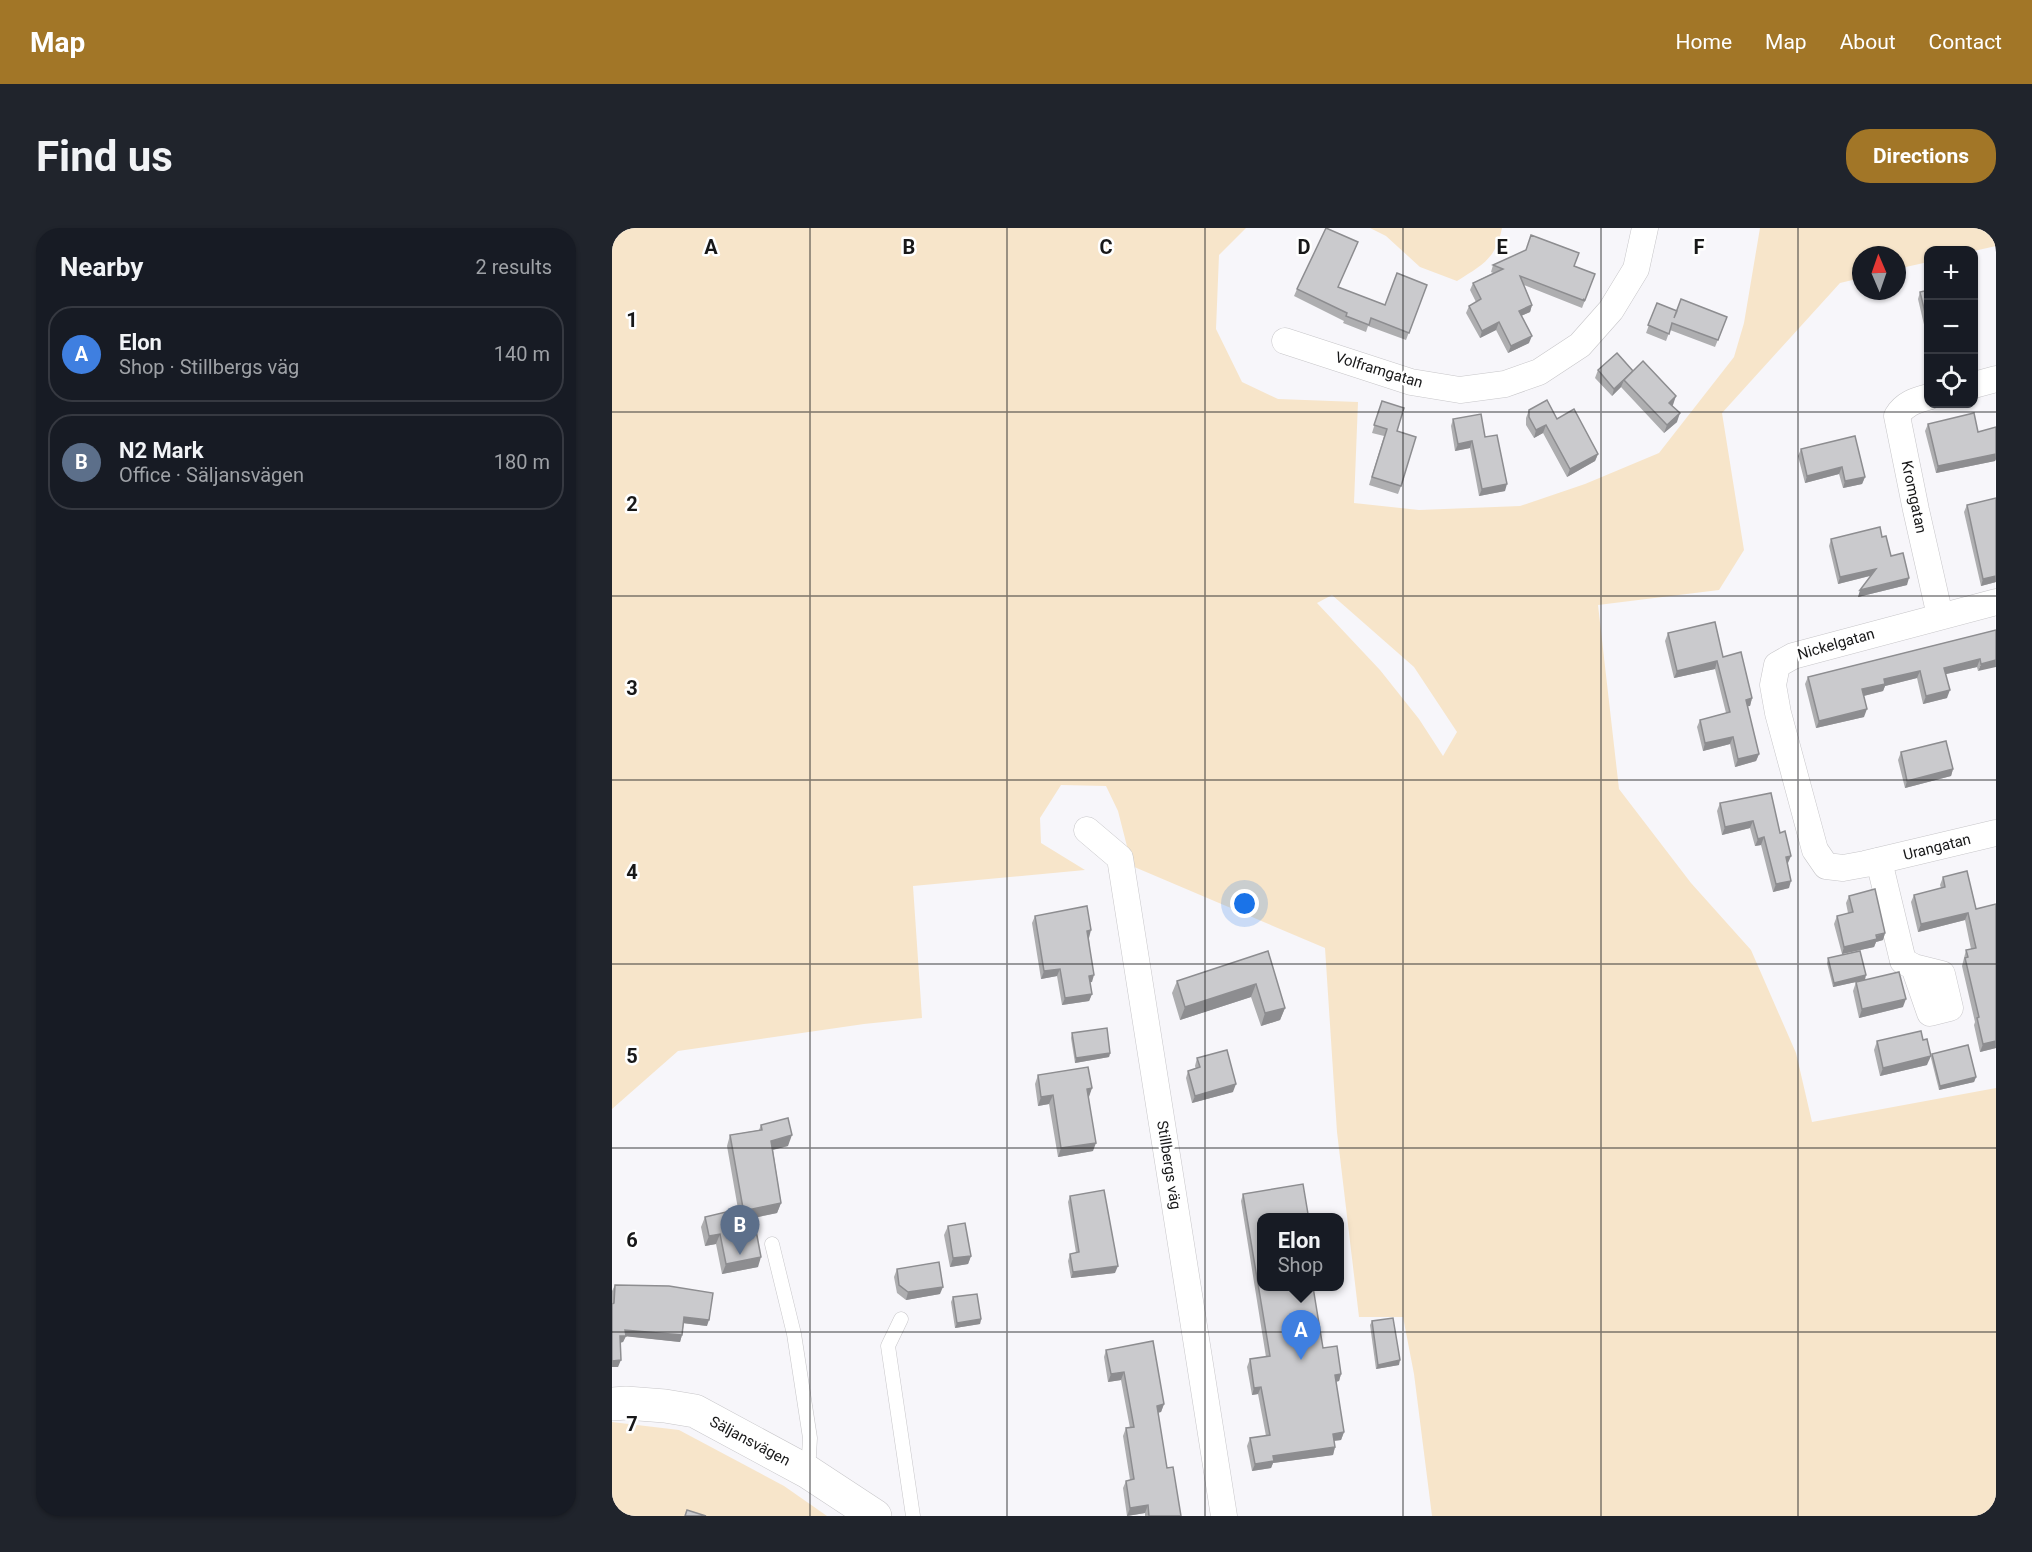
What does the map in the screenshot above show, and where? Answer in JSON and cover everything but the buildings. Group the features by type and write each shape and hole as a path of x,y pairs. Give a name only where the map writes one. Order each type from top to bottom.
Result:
{"street":[{"name":"Volframgatan","path":"1285,341 1411,382 1460,390 1505,384 1539,372 1580,345 1588,337 1611,310 1636,269 1645,228"},
{"path":"1978,384 1996,379"},
{"name":"Kromgatan","path":"1924,398 1914,400 1897,416 1940,616"},
{"name":"Nickelgatan","path":"1826,866 1815,850 1778,713 1773,685 1777,665 1793,656 1996,602"},
{"name":"Stillbergs väg","path":"1087,830 1120,858 1224,1516"},
{"name":"Urangatan","path":"1826,866 1843,868 1996,833"},
{"path":"1879,861 1903,961 1914,967"},
{"name":"Säljansvägen","path":"612,1404 665,1406 695,1411 808,1472 875,1516"}],"lane":[{"path":"772,1244 794,1334 810,1438 808,1472"},
{"path":"901,1318 888,1346 913,1516"}],"shaded area":[{"path":"612,228 1246,228 1219,255 1216,329 1242,382 1278,399 1358,402 1354,503 1419,510 1520,506 1585,484 1659,453 1734,357 1744,323 1760,228 1996,228 1996,246 1978,250 1978,246 1924,246 1924,263 1906,267 1906,246 1852,246 1852,280 1840,283 1722,413 1744,550 1719,590 1598,605 1619,789 1691,883 1751,950 1796,1053 1812,1122 1996,1088 1996,1516 1432,1516 1414,1374 1403,1317 1359,1317 1337,1132 1325,948 1132,866 1118,811 1106,786 1061,785 1040,818 1041,843 1085,870 913,886 922,1018 864,1024 678,1051 612,1109","holes":["1332,595 1414,667 1457,732 1443,756 1419,719 1380,670 1317,603"]},
{"path":"1370,228 1502,228 1496,247 1487,260 1457,281 1420,267 1386,236"},
{"path":"612,1422 679,1430 784,1486 827,1516 612,1516"}],"place":[{"name":"N2 Mark","path":"740,1255"},
{"name":"Elon","path":"1301,1360"}]}
